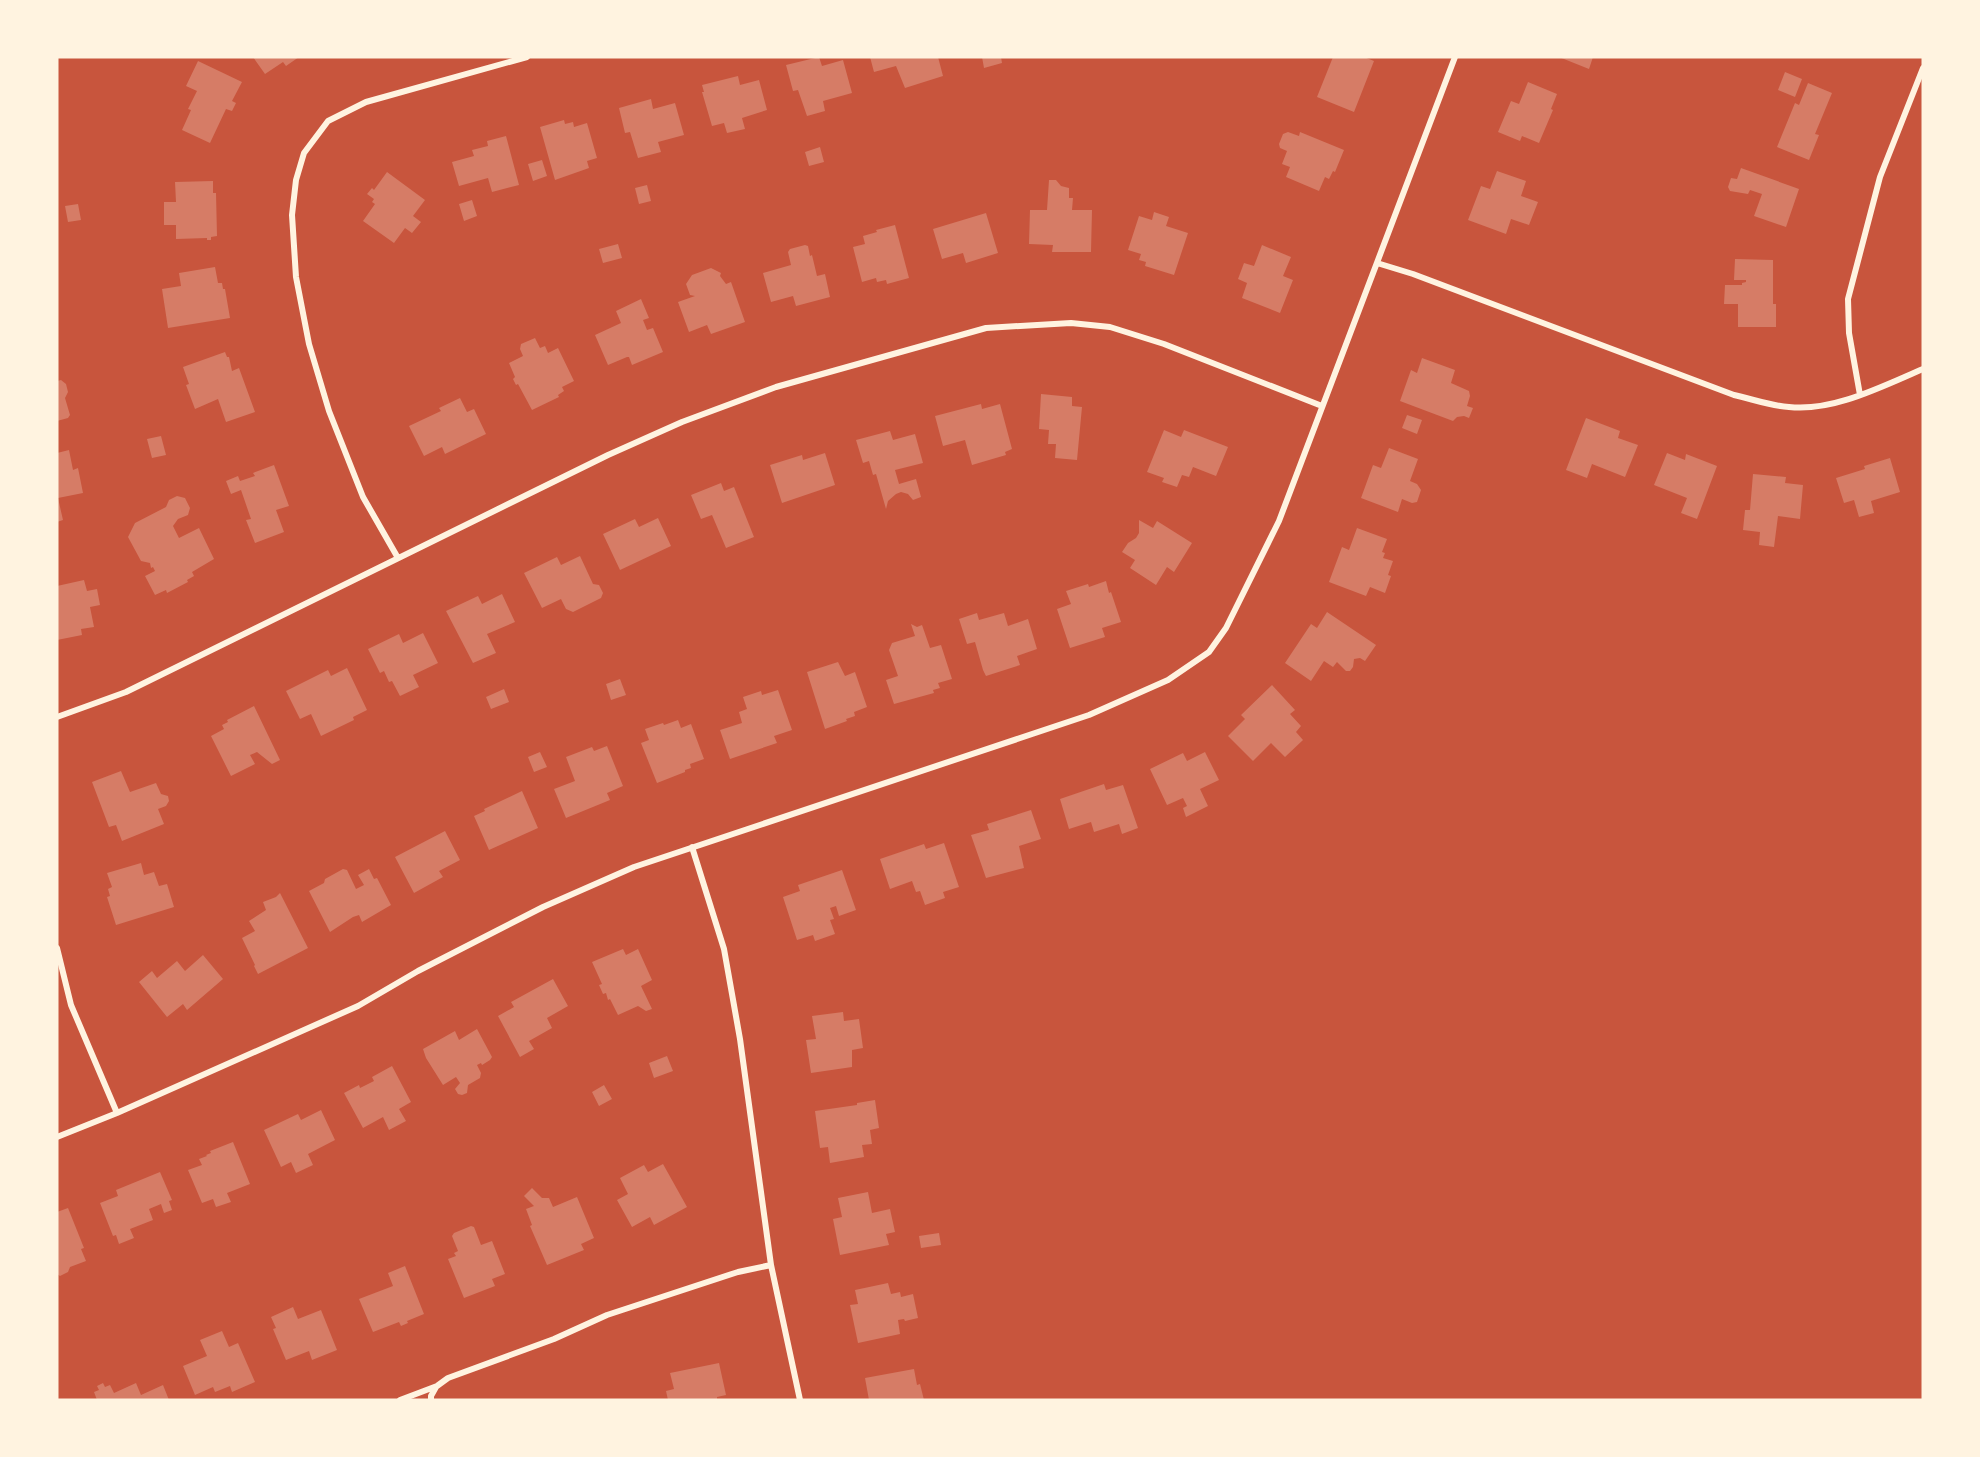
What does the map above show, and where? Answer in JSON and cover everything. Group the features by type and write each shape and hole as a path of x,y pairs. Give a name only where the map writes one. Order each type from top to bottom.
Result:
{"street":[{"path":"398,558 363,497 329,411 309,344 296,277 292,215 296,180 304,153 328,121 366,102 527,57"},
{"path":"57,1137 117,1113 358,1006 418,971 543,907 634,867 1089,715 1168,680 1209,652 1226,628 1279,521 1455,57"},
{"path":"1860,395 1849,333 1848,299 1880,177 1923,68"},
{"path":"1377,263 1413,274 1734,395 1788,407 1812,408 1860,395 1923,369"},
{"path":"57,717 126,692 608,455 682,422 776,387 986,328 1071,323 1110,327 1164,344 1322,406"},
{"path":"692,847 724,949 740,1040 771,1264 800,1400"},
{"path":"57,948 71,1005 117,1113"},
{"path":"400,1400 437,1386 448,1378 554,1339 607,1315 738,1272 771,1264"},
{"path":"431,1400 437,1386"}],"building":[{"path":"253,57 299,57 286,66 283,62 265,74"},
{"path":"819,57 822,66 843,60 852,93 823,101 825,111 807,116 798,90 793,91 786,65"},
{"path":"870,57 938,57 943,76 905,88 896,66 874,72"},
{"path":"982,57 1001,57 1002,63 984,68"},
{"path":"1333,57 1364,57 1374,61 1354,112 1317,97"},
{"path":"1559,57 1593,57 1589,69"},
{"path":"198,61 242,82 232,101 236,103 232,111 226,109 210,143 182,130 191,110 188,109 197,91 186,86"},
{"path":"1785,72 1802,79 1795,97 1778,90"},
{"path":"738,76 740,85 759,80 767,110 742,118 745,129 727,133 724,123 712,126 702,85"},
{"path":"1528,82 1557,94 1539,143 1522,136 1520,141 1498,132 1511,101 1519,104"},
{"path":"1808,83 1832,93 1815,134 1819,135 1809,160 1777,147 1795,103 1799,105"},
{"path":"651,99 653,109 675,103 684,135 658,142 661,152 638,158 630,132 625,133 619,108"},
{"path":"564,120 565,124 573,122 574,127 587,123 597,158 587,161 589,168 555,180 540,127"},
{"path":"1288,132 1299,136 1300,132 1344,150 1335,172 1333,171 1329,179 1325,177 1319,191 1286,177 1290,167 1282,164 1287,151 1280,148 1279,144 1283,134"},
{"path":"506,136 519,185 492,192 488,178 459,186 452,162 474,156 472,150 488,146 487,141"},
{"path":"820,147 824,162 809,166 805,152"},
{"path":"542,160 547,176 533,181 528,164"},
{"path":"1741,168 1799,189 1786,227 1754,216 1762,194 1750,190 1748,194 1730,191 1728,187 1731,178 1737,179"},
{"path":"1497,171 1526,181 1521,196 1538,202 1529,225 1511,219 1506,234 1468,220 1481,186 1490,189"},
{"path":"387,172 425,200 413,216 421,222 412,233 405,228 394,243 363,221 375,204 372,202 374,199 367,194 372,188 374,190"},
{"path":"1049,180 1056,180 1061,186 1069,188 1069,198 1073,198 1072,210 1092,210 1091,252 1052,252 1053,245 1029,244 1030,210 1047,210"},
{"path":"213,181 213,193 216,193 217,236 211,237 211,240 207,238 176,239 176,225 164,225 164,202 176,202 175,182"},
{"path":"647,185 651,201 639,204 635,188"},
{"path":"472,200 477,216 464,221 459,204"},
{"path":"78,204 81,220 68,222 65,206"},
{"path":"1154,212 1169,217 1166,226 1188,233 1174,275 1145,266 1146,262 1139,260 1141,254 1128,250 1139,216 1152,220"},
{"path":"986,213 998,253 966,263 963,253 942,259 933,229"},
{"path":"895,225 909,278 887,284 886,280 877,282 876,278 862,282 853,247 865,244 863,236"},
{"path":"618,244 622,258 603,263 599,249"},
{"path":"1262,245 1291,257 1283,276 1293,280 1280,313 1242,298 1247,283 1238,279 1244,263 1254,266"},
{"path":"808,246 810,256 812,255 817,276 825,274 830,297 796,306 793,296 771,302 763,273 791,265 788,252 790,249"},
{"path":"1735,259 1773,260 1773,304 1776,304 1776,327 1738,327 1738,304 1724,304 1725,285 1742,285 1746,282 1746,280 1734,280"},
{"path":"215,267 218,283 222,283 225,289 230,318 168,328 162,289 181,286 179,273"},
{"path":"711,268 721,273 720,276 726,284 731,282 745,322 711,334 707,325 689,332 678,302 695,296 690,295 686,284 692,275"},
{"path":"641,299 649,318 643,320 647,330 653,328 663,352 632,365 627,357 608,365 595,335 621,323 616,311"},
{"path":"535,338 540,348 545,346 548,353 558,348 574,381 562,387 564,391 558,395 559,397 532,410 513,379 515,377 509,363 523,356 520,349 521,344"},
{"path":"225,352 229,357 232,371 239,368 255,412 226,422 218,399 195,409 186,385 189,384 183,367"},
{"path":"1422,358 1455,370 1451,383 1469,391 1467,406 1473,408 1469,418 1457,417 1453,421 1400,401 1411,370 1417,373"},
{"path":"61,380 66,384 68,392 65,398 70,415 68,418 57,421 57,381"},
{"path":"1041,394 1072,397 1072,406 1082,407 1077,460 1055,458 1056,444 1048,444 1049,430 1039,429"},
{"path":"460,398 467,412 474,409 486,434 445,454 442,447 424,456 409,426 441,411 439,408"},
{"path":"981,404 982,409 1000,404 1012,449 1005,452 1006,455 972,465 965,440 943,446 935,416"},
{"path":"1407,415 1422,420 1417,434 1402,428"},
{"path":"1586,418 1620,431 1618,438 1638,445 1625,477 1592,464 1587,478 1566,470"},
{"path":"1164,430 1181,437 1184,430 1228,447 1216,476 1193,467 1189,477 1182,475 1177,487 1162,482 1164,478 1147,472"},
{"path":"890,431 893,440 915,434 923,463 895,470 899,484 916,479 921,497 913,500 908,494 901,492 888,501 886,509 876,474 873,475 869,461 863,463 856,440"},
{"path":"161,436 166,455 152,458 147,439"},
{"path":"1389,448 1418,459 1410,481 1417,484 1421,490 1417,502 1412,503 1402,499 1398,512 1361,498 1373,465 1381,468"},
{"path":"69,450 73,470 78,468 83,493 58,498 63,520 57,522 57,453"},
{"path":"825,453 835,485 782,503 770,465 802,455 803,460"},
{"path":"1667,453 1685,460 1686,454 1717,466 1697,519 1681,513 1687,498 1654,485"},
{"path":"1890,458 1900,492 1871,501 1874,513 1859,517 1854,500 1844,503 1836,478"},
{"path":"274,465 289,506 276,510 284,532 255,543 246,520 251,519 241,490 231,494 226,481 238,476 240,481 255,476 253,473"},
{"path":"1753,474 1786,477 1785,483 1803,485 1800,519 1778,516 1774,547 1759,545 1760,532 1743,530 1745,510 1750,510"},
{"path":"721,483 724,491 734,487 754,537 726,548 712,515 701,519 691,495"},
{"path":"177,496 185,498 190,508 188,515 178,519 173,526 179,538 199,528 214,559 192,572 194,576 187,580 188,582 167,593 166,590 155,595 145,576 155,571 153,567 151,568 150,563 141,561 128,537 135,523 166,507 169,500"},
{"path":"658,518 671,546 620,570 603,534 635,519 639,527"},
{"path":"1139,520 1153,528 1157,521 1192,543 1174,572 1167,567 1156,585 1130,568 1135,560 1122,552 1139,533"},
{"path":"1357,528 1387,539 1382,552 1385,553 1383,558 1393,561 1385,593 1370,587 1366,596 1329,582 1342,547 1349,550"},
{"path":"580,556 593,584 599,585 603,593 601,598 573,612 566,609 561,599 542,608 524,573 557,557 561,565"},
{"path":"84,580 87,591 97,589 100,605 90,607 94,627 81,629 82,635 57,640 57,586"},
{"path":"1106,581 1121,622 1102,628 1105,637 1070,648 1057,609 1071,604 1066,591"},
{"path":"502,594 515,622 487,634 496,653 473,663 446,611 478,596 482,604"},
{"path":"1327,612 1376,645 1365,661 1360,658 1354,659 1350,671 1346,671 1337,662 1333,667 1324,661 1311,681 1285,663 1311,624 1317,628"},
{"path":"977,613 979,620 1004,613 1008,626 1028,619 1037,649 1017,656 1020,665 986,676 975,642 967,644 959,619"},
{"path":"911,624 917,627 922,625 930,648 941,645 952,679 938,683 940,688 933,690 934,693 894,704 886,680 898,676 889,650 892,643 915,636"},
{"path":"423,633 438,663 413,675 419,687 400,696 384,671 380,673 368,649 399,634 403,643"},
{"path":"838,662 845,676 855,672 867,707 854,712 855,716 846,719 847,721 825,729 807,672"},
{"path":"347,668 367,710 353,717 354,720 321,736 311,714 300,719 286,691 328,670 331,676"},
{"path":"620,679 626,695 611,700 606,684"},
{"path":"1272,685 1295,710 1290,714 1301,726 1296,732 1303,740 1285,757 1271,743 1253,761 1228,736 1245,719 1241,715"},
{"path":"504,689 509,702 491,709 486,697"},
{"path":"778,690 792,730 774,736 777,743 730,759 720,730 742,723 739,712 747,709 743,697 761,691 762,695"},
{"path":"254,706 280,760 272,764 257,752 250,755 255,764 231,776 211,736 224,729 222,725 228,722 227,720"},
{"path":"678,720 681,728 691,724 704,759 690,764 691,768 685,772 657,783 641,743 649,740 645,729"},
{"path":"607,746 623,786 607,793 610,800 566,818 554,789 575,781 566,757 592,747 594,751"},
{"path":"540,752 547,767 534,772 528,757"},
{"path":"1205,752 1219,780 1200,789 1208,806 1186,817 1183,808 1187,806 1183,798 1167,805 1150,769 1183,753 1187,761"},
{"path":"121,771 130,792 156,783 161,794 168,796 169,801 166,806 158,809 164,824 122,841 116,825 109,827 92,782"},
{"path":"1104,784 1106,790 1123,785 1138,828 1122,834 1119,824 1094,832 1091,822 1069,829 1060,799"},
{"path":"522,791 538,828 489,850 474,816"},
{"path":"1031,810 1041,839 1019,846 1024,868 986,878 971,835 989,830 987,824"},
{"path":"445,831 460,860 439,871 443,877 414,893 395,857"},
{"path":"944,843 959,887 943,892 945,898 925,905 920,891 916,892 912,881 890,889 880,859 924,844 926,849"},
{"path":"141,863 144,875 154,872 159,886 167,884 174,907 116,925 107,897 110,896 108,889 112,887 107,873"},
{"path":"343,869 347,870 356,889 364,885 358,875 369,869 374,879 377,878 391,905 362,922 359,915 353,917 330,932 309,891"},
{"path":"842,870 856,910 839,916 836,906 830,908 834,919 830,920 835,934 815,941 813,935 797,940 783,897 800,891 798,885"},
{"path":"280,893 308,948 258,974 242,938 255,931 249,921 266,910 263,902"},
{"path":"623,949 626,955 638,949 652,980 641,986 652,1009 646,1011 638,1006 618,1015 606,993 603,994 599,985 602,984 592,962"},
{"path":"203,955 223,979 187,1010 183,1004 167,1017 139,982 152,971 157,978 177,961 185,971"},
{"path":"553,979 568,1006 547,1018 552,1028 529,1041 534,1049 520,1057 498,1016 514,1007 511,1002"},
{"path":"843,1012 844,1021 859,1019 863,1048 852,1050 852,1067 811,1073 806,1040 816,1039 812,1016"},
{"path":"477,1029 492,1057 482,1065 481,1063 477,1065 481,1073 480,1078 468,1085 467,1093 458,1094 455,1089 460,1083 456,1077 443,1085 423,1049 455,1031 459,1040"},
{"path":"667,1056 673,1071 654,1078 649,1063"},
{"path":"392,1066 411,1102 399,1109 406,1121 389,1130 383,1117 363,1128 344,1093 359,1085 360,1088 374,1081 372,1077"},
{"path":"604,1085 612,1099 599,1106 592,1092"},
{"path":"875,1100 879,1128 870,1130 872,1144 862,1145 864,1157 830,1163 828,1147 820,1148 815,1111"},
{"path":"321,1110 335,1140 308,1154 313,1165 296,1173 291,1162 281,1167 264,1130 298,1114 301,1120"},
{"path":"233,1142 250,1184 227,1193 231,1202 216,1207 213,1199 202,1203 188,1170 202,1165 199,1159 207,1156 211,1153 210,1151"},
{"path":"663,1164 687,1207 654,1225 650,1217 632,1227 617,1200 628,1194 620,1178 644,1165 648,1172"},
{"path":"160,1172 172,1200 169,1201 172,1210 164,1213 161,1204 149,1209 153,1220 130,1229 134,1238 119,1244 116,1235 113,1236 100,1203 118,1196 116,1190"},
{"path":"532,1188 542,1198 549,1198 553,1207 577,1197 594,1238 581,1244 584,1250 547,1265 530,1226 532,1225 526,1209 534,1206 524,1196"},
{"path":"868,1192 872,1213 890,1209 895,1232 886,1234 889,1245 840,1255 833,1219 842,1217 838,1198"},
{"path":"68,1208 84,1248 81,1249 86,1261 70,1267 68,1272 60,1276 57,1274 57,1212"},
{"path":"471,1226 474,1227 481,1245 492,1241 505,1274 492,1279 495,1286 464,1298 448,1259 456,1256 454,1253 458,1251 452,1236 454,1233"},
{"path":"939,1233 941,1245 921,1248 919,1236"},
{"path":"405,1266 424,1314 401,1326 399,1322 373,1332 359,1299 393,1286 388,1273"},
{"path":"888,1283 891,1294 900,1292 901,1297 913,1294 918,1318 898,1320 900,1334 858,1343 850,1305 858,1304 855,1290"},
{"path":"293,1307 298,1319 321,1310 337,1350 312,1360 309,1351 286,1360 273,1329 276,1328 271,1317"},
{"path":"222,1331 229,1347 238,1343 255,1382 232,1392 230,1386 215,1392 213,1387 195,1395 183,1366 207,1356 200,1340"},
{"path":"719,1363 726,1395 717,1397 717,1400 668,1400 666,1391 674,1389 670,1373"},
{"path":"914,1369 917,1385 920,1384 924,1400 869,1400 865,1378"},
{"path":"103,1383 105,1387 110,1385 114,1393 136,1383 141,1395 163,1385 169,1400 97,1400 94,1392 99,1390 97,1386"}]}
